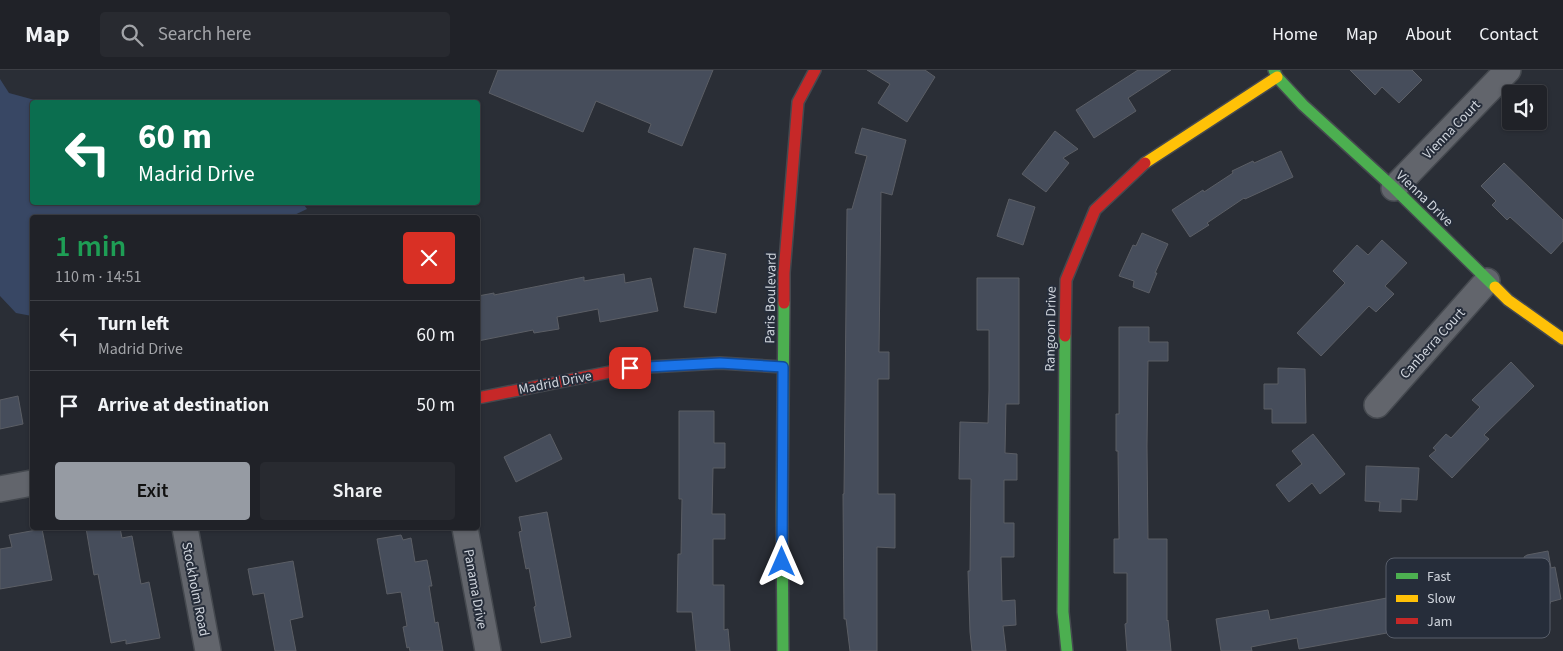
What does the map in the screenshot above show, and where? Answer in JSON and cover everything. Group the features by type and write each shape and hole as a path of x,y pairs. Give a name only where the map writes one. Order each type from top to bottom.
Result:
{"street":[{"name":"Paris Boulevard","path":"783,651 784,273 798,102 815,70"},
{"name":"Vienna Court","path":"1394,188 1508,70"},
{"name":"Vienna Drive","path":"1275,74 1303,105 1394,188 1487,281 1508,300 1563,339"},
{"name":"Rangoon Drive","path":"1067,651 1063,612 1063,422 1066,280 1095,210 1143,164 1275,74"},
{"name":"Canberra Court","path":"1377,405 1487,281"},
{"name":"Madrid Drive","path":"480,398 630,368 720,363 783,367"},
{"path":"0,489 30,482"},
{"name":"Stockholm Road","path":"185,530 208,651"},
{"name":"Panama Drive","path":"465,530 488,651"}],"shaded area":[{"path":"0,79 9,93 35,100 30,100 30,205 304,205 307,209 294,215 30,215 30,316 16,313 0,296"}],"building":[{"path":"498,70 713,70 682,146 648,132 651,124 596,101 583,132 489,93"},
{"path":"867,70 925,70 935,77 907,122 878,103 890,84"},
{"path":"1138,70 1171,70 1128,98 1136,111 1094,138 1076,110"},
{"path":"1350,70 1412,70 1422,80 1399,103 1382,87 1375,95"},
{"path":"862,128 906,140 892,195 881,192 879,352 889,352 889,379 878,379 878,494 895,494 895,548 877,547 877,651 850,651 846,619 844,619 843,494 847,209 852,209 867,156 855,153"},
{"path":"1055,131 1078,149 1063,158 1069,163 1046,192 1022,174"},
{"path":"1281,151 1293,177 1244,198 1190,237 1172,210 1203,190 1204,192 1233,173 1232,171"},
{"path":"1504,163 1563,220 1563,241 1551,254 1510,217 1507,220 1492,205 1496,201 1481,186"},
{"path":"1009,199 1035,207 1023,245 997,236"},
{"path":"1142,233 1168,244 1155,273 1157,273 1149,293 1133,287 1134,281 1119,276 1133,245 1136,246"},
{"path":"1382,240 1407,263 1385,286 1394,294 1376,312 1369,306 1321,356 1297,333 1345,283 1333,271 1357,245 1368,255"},
{"path":"694,248 726,254 716,313 684,307"},
{"path":"624,274 625,283 651,278 658,311 600,322 598,309 557,317 559,329 534,333 533,330 480,341 480,296 494,293 494,295 584,277 584,281"},
{"path":"977,278 1019,278 1019,404 1006,404 1005,453 1017,454 1017,480 1004,480 1004,523 1014,523 1014,557 1001,557 1002,601 1015,600 1016,625 1003,626 1006,651 972,651 970,632 968,571 970,571 971,479 959,479 960,422 988,423 989,390 989,330 977,330"},
{"path":"1119,327 1149,327 1149,342 1168,342 1168,361 1148,361 1147,446 1148,539 1167,539 1167,621 1171,651 1127,651 1125,624 1127,623 1127,573 1114,573 1114,539 1119,539 1116,414 1119,414"},
{"path":"1511,362 1534,386 1484,435 1489,439 1452,478 1429,456 1436,450 1433,448 1446,434 1451,438 1480,407 1472,400"},
{"path":"1278,368 1305,369 1306,423 1272,423 1272,409 1264,409 1264,384 1278,384"},
{"path":"18,396 23,424 0,429 0,400"},
{"path":"679,411 714,411 714,443 725,443 725,468 713,468 712,514 725,514 725,539 713,539 713,585 724,585 724,630 728,629 730,651 696,651 692,612 677,612 678,554 681,554 682,499 679,499"},
{"path":"550,434 562,459 516,482 504,457"},
{"path":"1313,434 1345,474 1320,494 1312,483 1289,502 1276,485 1302,464 1292,451"},
{"path":"1366,466 1419,468 1417,500 1401,499 1401,512 1379,511 1380,502 1365,501"},
{"path":"547,512 571,637 541,643 529,568 526,569 519,532 522,531 519,517"},
{"path":"42,530 52,580 0,589 0,549 12,547 9,535"},
{"path":"86,530 120,530 122,538 132,536 141,584 149,582 160,638 126,644 126,640 111,643 98,574 94,575"},
{"path":"401,535 403,540 411,538 415,562 427,560 432,586 429,586 435,623 438,622 443,651 410,651 409,647 407,648 403,627 407,626 401,592 387,594 377,539"},
{"path":"1548,551 1549,558 1524,558 1527,555"},
{"path":"293,561 303,617 290,620 296,651 275,651 264,593 253,595 248,569"},
{"path":"1550,562 1551,568 1555,567 1561,599 1550,602"},
{"path":"1386,598 1386,633 1299,649 1297,638 1251,647 1252,651 1221,651 1216,619 1268,610 1270,620"}],"traffic: fast":[{"path":"1274,70 1277,77 1303,105 1394,188 1495,287"},
{"path":"783,651 784,303"},
{"path":"1065,336 1063,612 1067,651"}],"traffic: slow":[{"path":"1145,163 1277,77"},
{"path":"1495,287 1508,300 1563,339"}],"traffic: jam":[{"path":"784,303 784,273 798,102 815,70"},
{"path":"1065,336 1066,280 1095,210 1145,163"},
{"path":"480,398 630,368 720,363 783,367"}],"route":[{"path":"630,368 720,363 783,367 782,562"}]}
